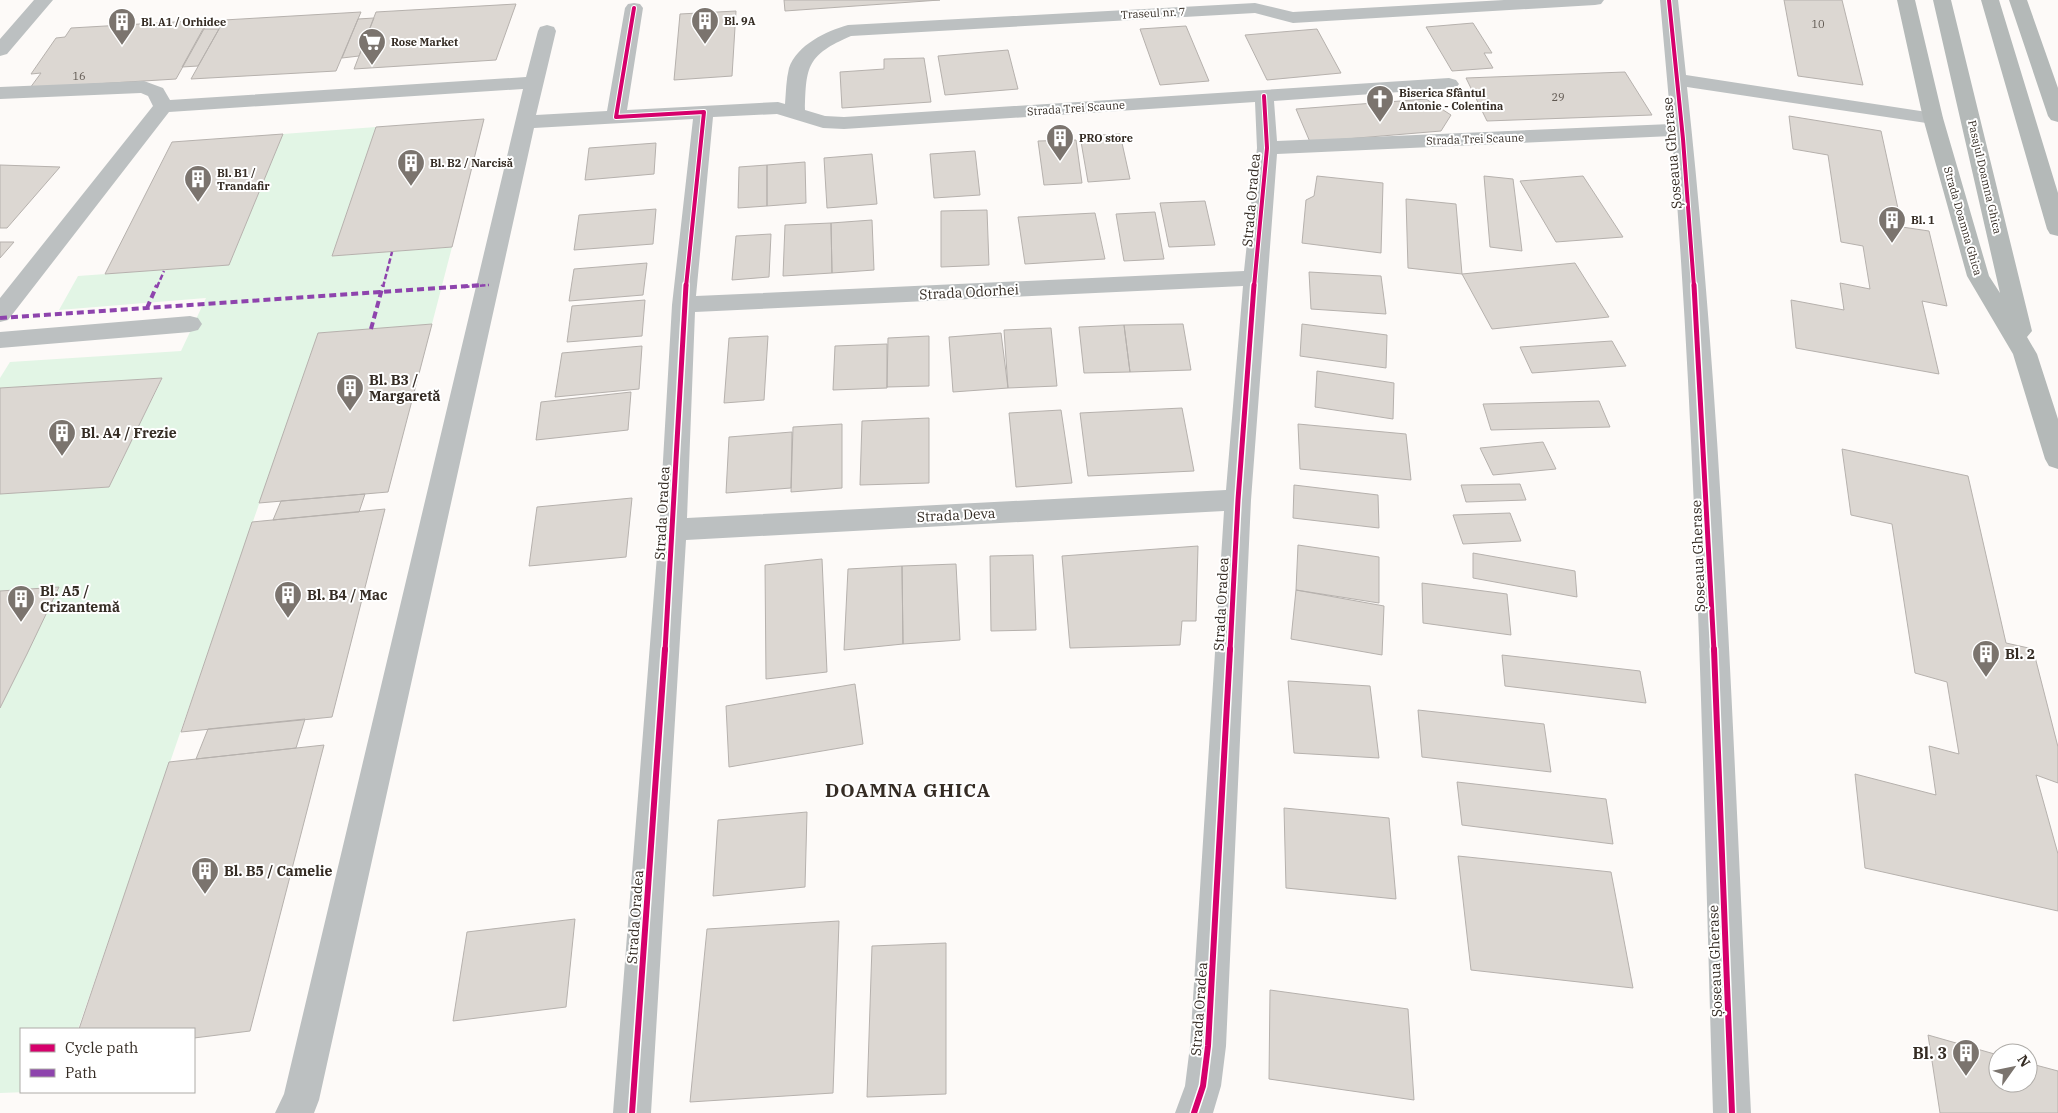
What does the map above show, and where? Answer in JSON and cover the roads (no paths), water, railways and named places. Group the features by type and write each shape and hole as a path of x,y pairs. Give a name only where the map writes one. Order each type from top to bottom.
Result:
{"main road":[{"name":"Strada Doamna Ghica","path":"1906,0 1933,118 1978,276 2025,354 2058,460"},
{"name":"Pasajul Doamna Ghica","path":"1942,0 1982,164 2025,354"},
{"path":"1990,0 2058,229"},
{"path":"2018,0 2058,116"}],"street":[{"path":"0,50 44,0"},
{"name":"Traseul nr. 7","path":"795,114 798,74 801,62 832,36 848,31 1254,8 1293,18 1595,0"},
{"name":"Șoseaua Gherase","path":"1669,0 1678,80 1701,379 1732,1113"},
{"path":"616,117 634,8"},
{"path":"294,1113 301,1100 547,30"},
{"name":"Șoseaua Gherase","path":"1678,80 1933,118"},
{"path":"0,314 163,106 534,82"},
{"name":"Strada Trei Scaune","path":"704,112 778,108 823,122 844,123 1449,84"},
{"path":"0,93 144,87 156,92 163,106"},
{"name":"Strada Oradea","path":"1194,1113 1203,1086 1208,1046 1238,500 1254,278 1267,148 1264,96"},
{"path":"525,122 704,112"},
{"name":"Strada Oradea","path":"632,1113 673,530 684,305 704,112"},
{"name":"Strada Trei Scaune","path":"1267,148 1682,130"},
{"name":"Strada Odorhei","path":"684,305 1254,278"},
{"path":"0,340 190,324"},
{"name":"Strada Deva","path":"673,530 1238,500"}],"place":[{"name":"Bl. 9A","path":"705,45"},
{"name":"Bl. A1 / Orhidee","path":"122,46"},
{"name":"Rose Market","path":"372,66"},
{"name":"Biserica Sfântul Antonie - Colentina","path":"1380,123"},
{"name":"PRO store","path":"1060,162"},
{"name":"Bl. B2 / Narcisă","path":"411,187"},
{"name":"Bl. B1 / Trandafir","path":"198,203"},
{"name":"Bl. 1","path":"1892,244"},
{"name":"Bl. B3 / Margaretă","path":"350,412"},
{"name":"Bl. A4 / Frezie","path":"62,457"},
{"name":"Bl. B4 / Mac","path":"288,619"},
{"name":"Bl. A5 / Crizantemă","path":"21,623"},
{"name":"Bl. 2","path":"1986,678"},
{"name":"Bl. B5 / Camelie","path":"205,895"},
{"name":"Bl. 3","path":"1966,1077"}],"district":[{"name":"DOAMNA GHICA","path":"908,790"}]}
